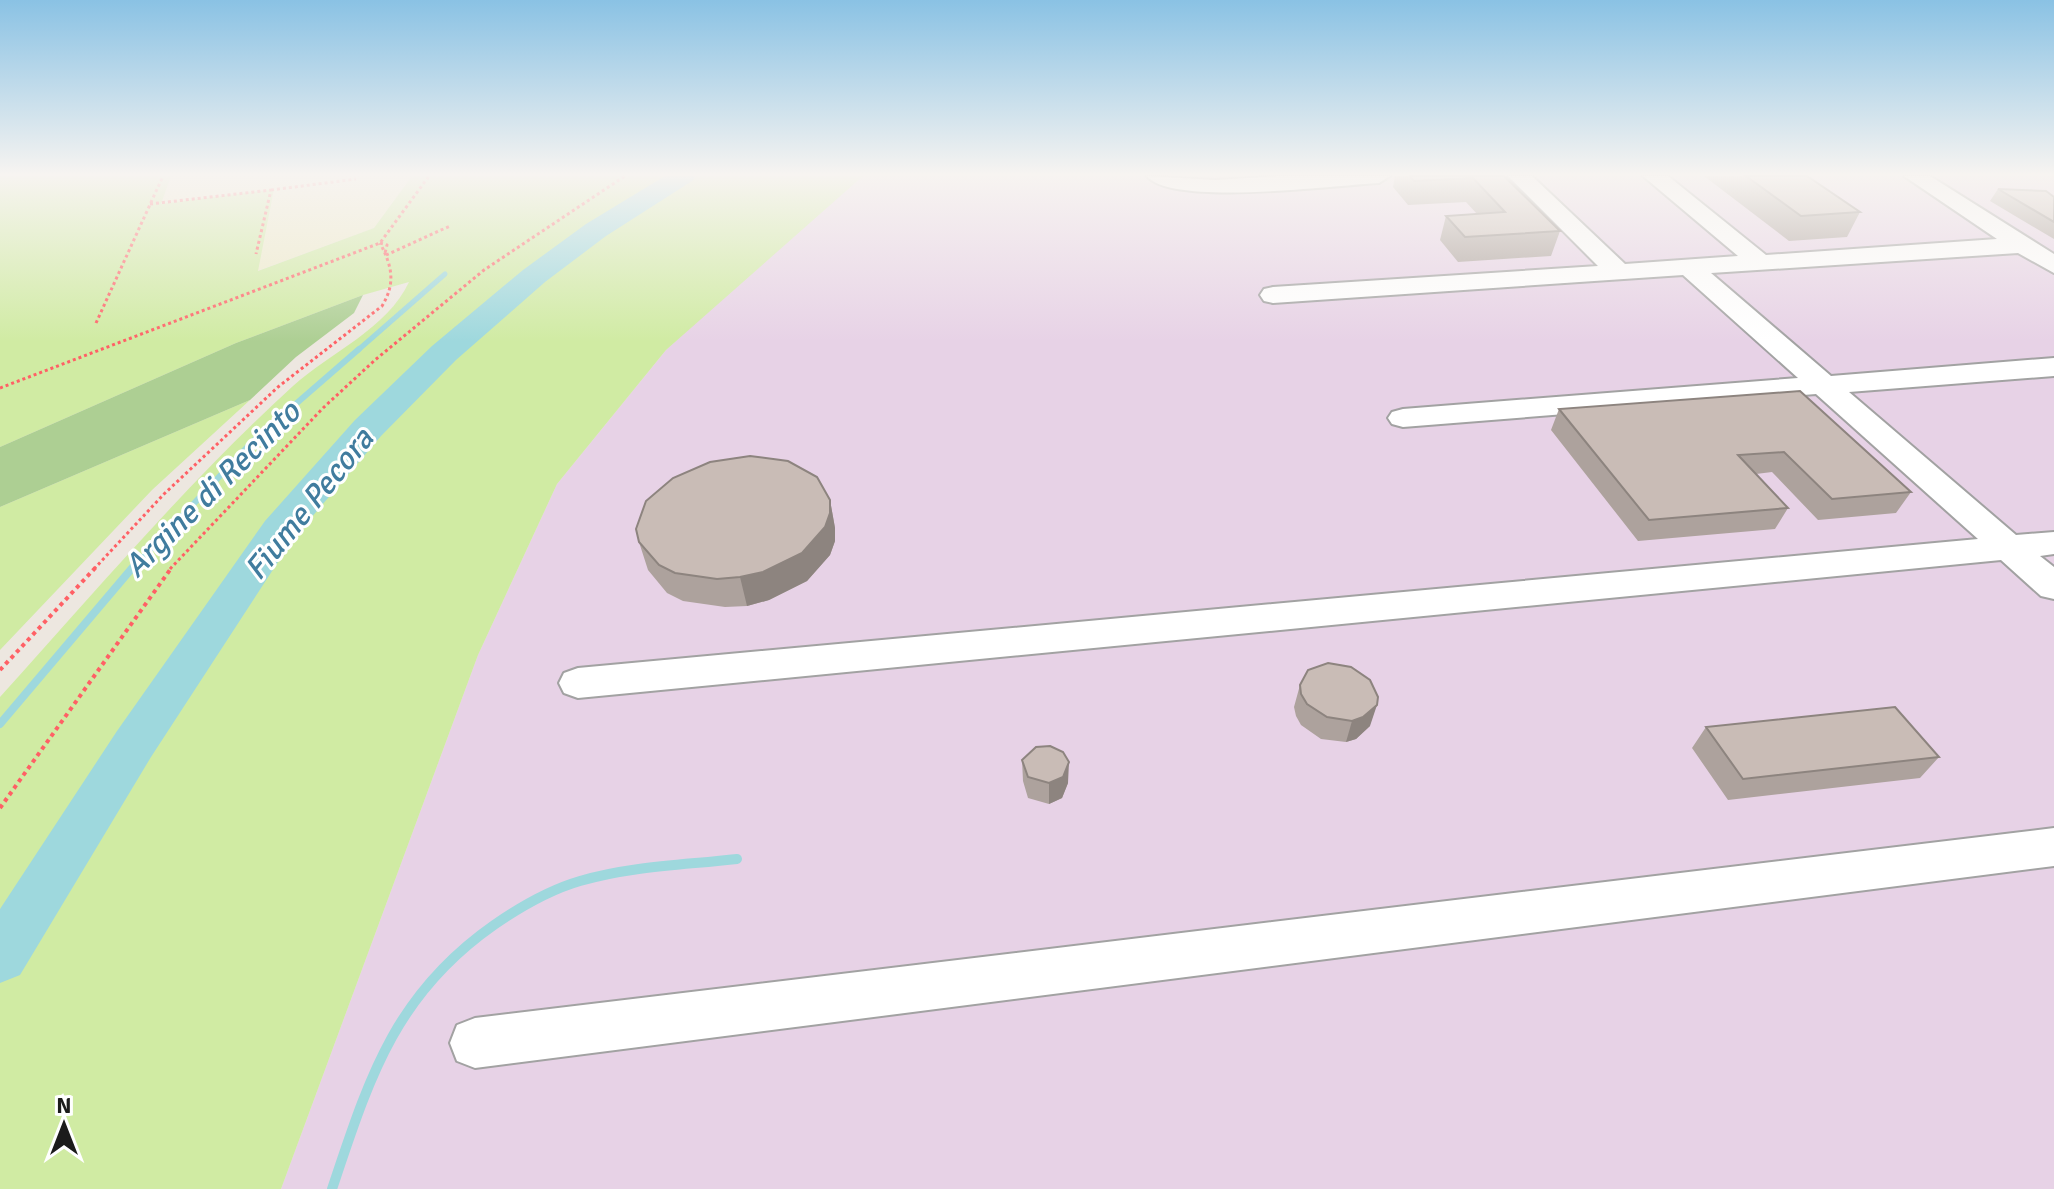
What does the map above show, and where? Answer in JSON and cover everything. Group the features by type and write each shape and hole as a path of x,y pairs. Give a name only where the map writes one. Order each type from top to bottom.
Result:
{"lane":[{"path":"1577,231 1619,272"},
{"path":"1722,231 1760,262"},
{"path":"2002,231 2054,265"},
{"path":"1273,295 2023,245"},
{"path":"1689,267 2054,587"},
{"path":"1403,418 2054,367"},
{"path":"578,683 2054,543"},
{"path":"475,1043 2054,847"}],"path":[{"path":"96,323 138,231"},
{"path":"256,254 261,231"},
{"path":"0,388 380,243 388,231"},
{"path":"385,254 437,231"},
{"path":"0,808 172,567 323,408 375,360 484,270 542,231"},
{"path":"0,670 164,494 278,387 382,306 391,293 394,275 380,243"}],"shaded area":[{"path":"200,231 365,231 257,271"},
{"path":"797,231 2054,231 2054,1189 281,1189 478,655 557,484 666,350"}],"green space":[{"path":"0,231 266,231 258,271 365,231 800,231 666,350 557,484 478,655 281,1189 0,1189 0,697 216,460 293,386 373,327 399,299 409,282 363,295 236,343 0,447"},
{"path":"363,295 354,313 296,357 250,400 0,507 0,447 236,343"},
{"path":"250,400 152,490 0,650 0,507"}],"building":[{"path":"1460,231 1552,231 1465,237"},
{"path":"1800,391 1911,492 1832,499 1784,452 1738,455 1788,508 1649,520 1559,409"},
{"path":"750,456 788,461 817,477 830,500 825,527 802,553 763,572 717,579 675,573 659,565 639,542 636,529 646,501 673,478 710,462"},
{"path":"1328,663 1351,667 1370,680 1378,697 1377,705 1363,717 1352,721 1327,717 1307,704 1300,685 1308,670"},
{"path":"1895,707 1939,757 1743,779 1706,727"},
{"path":"1050,746 1063,752 1069,762 1063,777 1049,783 1028,777 1022,760 1036,747"}],"waterway":[{"name":"Fiume Pecora","path":"0,957 134,744 279,530 368,428 444,353 534,276 594,231"},
{"name":"Argine di Recinto","path":"357,351 445,274"},
{"name":"Argine di Recinto","path":"132,569 252,442 359,349"},
{"name":"Argine di Recinto","path":"0,724 133,567"},
{"path":"332,1189 359,1111 389,1042 432,980 460,952 514,912 568,885 638,869 737,859"}]}
